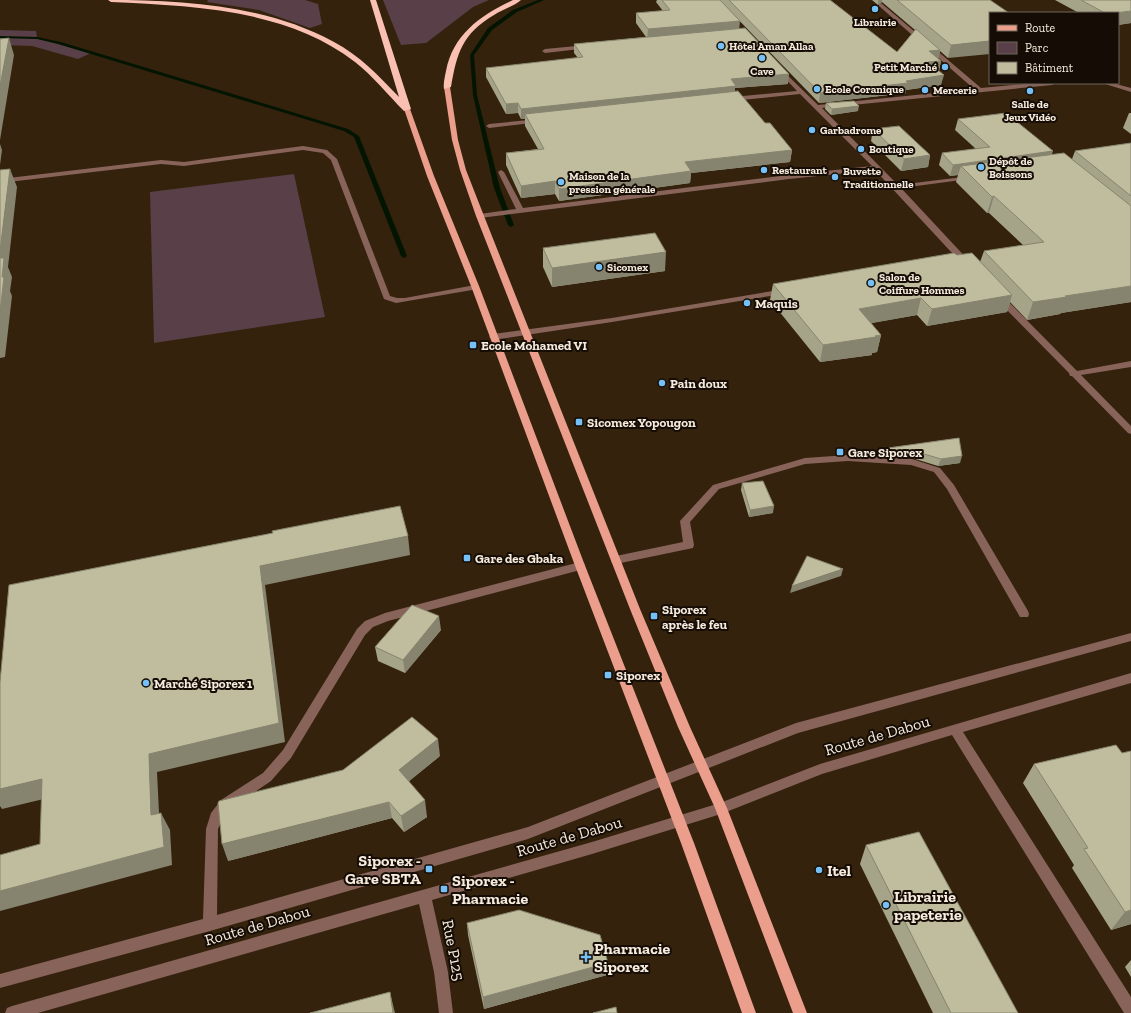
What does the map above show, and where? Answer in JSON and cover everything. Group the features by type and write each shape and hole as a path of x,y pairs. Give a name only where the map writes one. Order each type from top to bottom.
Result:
{"highway":[{"path":"111,0 198,7 245,14 285,24 328,41 357,60 407,109"},
{"path":"373,0 407,109"},
{"path":"447,87 454,55 462,38 474,25 494,11 518,0"}],"main road":[{"path":"447,87 456,146 480,216 666,683 721,808 800,1013"},
{"path":"407,109 418,143 475,287 580,566 664,781 712,908 749,1013"}],"street":[{"path":"881,5 979,90"},
{"path":"545,51 591,46"},
{"path":"776,65 896,187 960,262 975,273"},
{"path":"816,107 1042,84"},
{"path":"1109,84 1131,90"},
{"path":"723,100 802,92"},
{"path":"489,126 550,119"},
{"path":"0,181 161,162 184,164 303,148 325,151 334,159 387,297 396,300 405,300 475,287"},
{"path":"480,216 518,210 877,168"},
{"path":"501,172 518,210"},
{"path":"896,187 974,176"},
{"path":"493,337 612,320 792,290"},
{"path":"992,290 1073,374 1131,431"},
{"path":"1073,374 1131,364"},
{"path":"616,560 689,545 685,521 716,487 805,460 848,458 912,462 937,470 951,487 1024,614"},
{"path":"210,924 212,829 216,818 226,804 267,777 287,754 361,632 370,624 385,617 580,566"},
{"name":"Route de Dabou","path":"0,981 210,924 528,833 796,728 1131,637"},
{"name":"Route de Dabou","path":"12,1013 679,821 721,808 820,769 1131,678"},
{"path":"955,730 1131,1010"},
{"name":"Rue P125","path":"424,895 441,972 446,1013"}],"green space":[{"path":"208,0 305,0 318,4 322,24 310,28 259,10 207,2"},
{"path":"383,0 489,0 473,7 426,43 401,45"},
{"path":"0,30 36,31 37,38 91,53 78,59 32,46 0,45"},
{"path":"294,174 325,317 154,343 150,192"}],"building":[{"path":"662,0 720,0 740,21 648,29 636,13 670,10"},
{"path":"729,0 830,0 897,52 916,29 940,50 929,51 941,61 928,62 944,75 906,81 908,83 820,93"},
{"path":"897,0 990,0 1008,12 989,12 989,41 951,45"},
{"path":"1081,0 1131,0 1131,11 1103,12"},
{"path":"745,28 789,74 731,79 736,86 521,109 518,103 506,104 486,68 583,57 574,44"},
{"path":"9,38 0,86 0,39"},
{"path":"738,91 765,123 770,123 792,150 685,162 691,171 559,189 555,181 521,186 506,153 544,149 525,114"},
{"path":"854,101 859,106 832,109 826,103"},
{"path":"1006,113 1053,151 953,165 942,153 990,147 958,119"},
{"path":"899,126 930,155 904,159 873,129"},
{"path":"1131,143 1131,196 1075,151"},
{"path":"1064,153 1131,206 1131,286 1033,302 984,251 1044,242 994,196 992,197 961,166"},
{"path":"10,169 0,251 0,170"},
{"path":"655,233 666,252 552,268 543,248"},
{"path":"954,253 957,255 972,253 1012,295 932,309 921,298 859,309 881,335 823,345 773,284"},
{"path":"0,258 4,258 2,277 4,277 0,312"},
{"path":"959,438 962,456 941,459 914,451 881,449"},
{"path":"763,481 774,506 750,510 742,483"},
{"path":"400,506 408,536 260,566 279,723 149,754 151,815 161,813 164,847 0,891 0,855 40,844 42,779 0,789 0,682 9,585 273,533 272,531"},
{"path":"807,556 843,569 792,586"},
{"path":"412,605 439,616 403,660 375,647"},
{"path":"412,717 438,739 399,770 425,800 401,816 389,802 222,844 219,801 343,770"},
{"path":"1116,745 1122,753 1131,751 1131,910 1125,912 1084,849 1088,848 1034,764"},
{"path":"919,832 1018,1013 951,1013 866,845"},
{"path":"519,910 600,935 608,963 483,997 467,923"},
{"path":"390,992 393,1013 310,1013"},
{"path":"616,1007 617,1013 593,1013"}],"waterway":[{"path":"511,225 497,188 475,95 472,55 490,29 515,11 542,0"},
{"path":"0,37 37,38 59,43 346,130 356,136 404,256"}],"place":[{"name":"Librairie","path":"875,9"},
{"name":"Hôtel Aman Allaa","path":"721,46"},
{"name":"Cave","path":"762,58"},
{"name":"Petit Marché","path":"945,67"},
{"name":"Ecole Coranique","path":"817,89"},
{"name":"Mercerie","path":"925,90"},
{"name":"Salle de Jeux Vidéo","path":"1030,91"},
{"name":"Garbadrome","path":"812,130"},
{"name":"Boutique","path":"861,149"},
{"name":"Dépôt de Boissons","path":"981,167"},
{"name":"Restaurant","path":"764,170"},
{"name":"Buvette Traditionnelle","path":"835,177"},
{"name":"Maison de la pression générale","path":"561,182"},
{"name":"Sicomex","path":"599,267"},
{"name":"Salon de Coiffure Hommes","path":"871,283"},
{"name":"Maquis","path":"747,303"},
{"name":"Ecole Mohamed VI","path":"473,345"},
{"name":"Pain doux","path":"662,383"},
{"name":"Sicomex Yopougon","path":"579,422"},
{"name":"Gare Siporex","path":"840,452"},
{"name":"Gare des Gbaka","path":"467,558"},
{"name":"Siporex après le feu","path":"654,616"},
{"name":"Siporex","path":"608,675"},
{"name":"Marché Siporex 1","path":"146,683"},
{"name":"Siporex - Gare SBTA","path":"429,869"},
{"name":"Itel","path":"819,870"},
{"name":"Siporex - Pharmacie","path":"444,889"},
{"name":"Librairie papeterie","path":"886,905"},
{"name":"Pharmacie Siporex","path":"586,957"}]}
